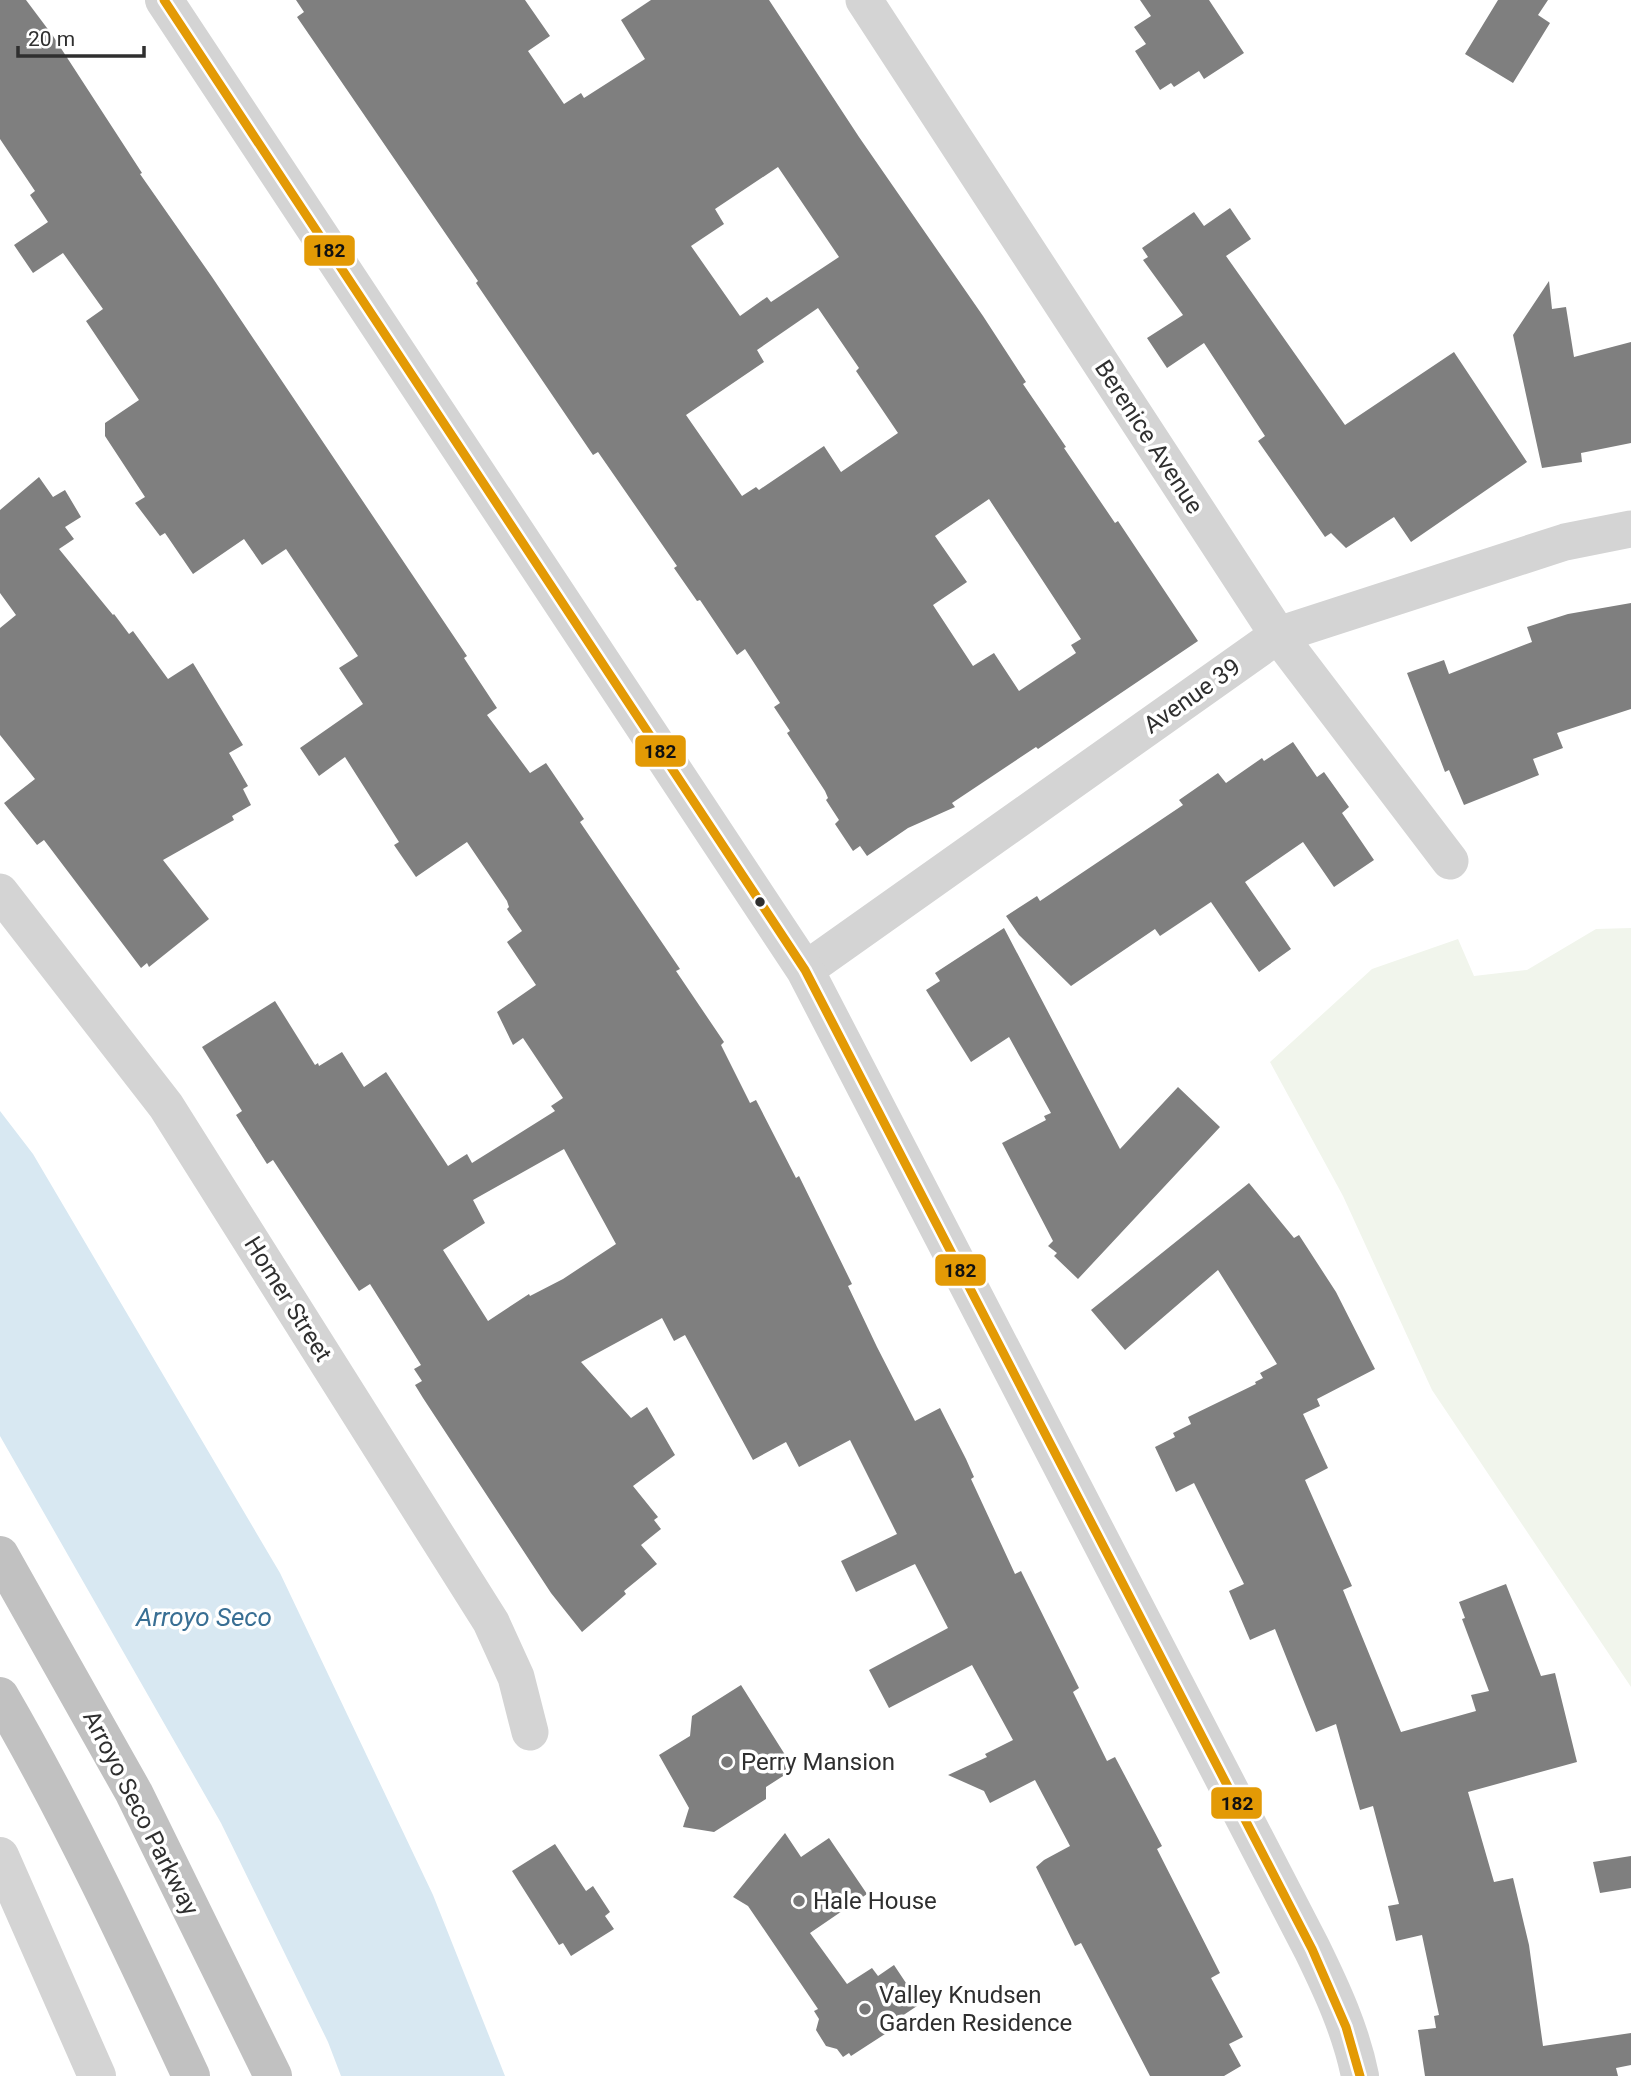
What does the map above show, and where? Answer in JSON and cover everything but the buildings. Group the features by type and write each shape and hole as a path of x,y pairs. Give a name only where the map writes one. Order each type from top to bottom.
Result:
{"highway":[{"name":"Arroyo Seco Parkway","path":"0,1556 134,1793 272,2076"},
{"path":"0,1696 26,1740 142,1969 191,2076"}],"street":[{"path":"164,0 805,970 1312,1949 1339,2005 1360,2076"},
{"name":"Berenice Avenue","path":"864,0 1278,635 1450,861"},
{"name":"Avenue 39","path":"805,970 1278,635 1564,542 1631,529"},
{"name":"Homer Street","path":"0,892 166,1106 491,1622 516,1677 530,1732"},
{"path":"0,1856 97,2076"}],"shaded area":[{"path":"1631,928 1631,1687 1432,1390 1343,1196 1270,1062 1372,969 1458,939 1474,976 1527,970 1596,929"}],"water":[{"name":"Arroyo Seco","path":"0,1111 33,1154 280,1573 433,1895 505,2076 341,2076 328,2042 221,1823 0,1436"}],"transit line":[{"name":"182","path":"164,0 805,970 1312,1949 1346,2027 1360,2076"}],"place":[{"name":"Perry Mansion","path":"727,1762"},
{"name":"Hale House","path":"799,1901"},
{"name":"Valley Knudsen Garden Residence","path":"865,2009"}]}
